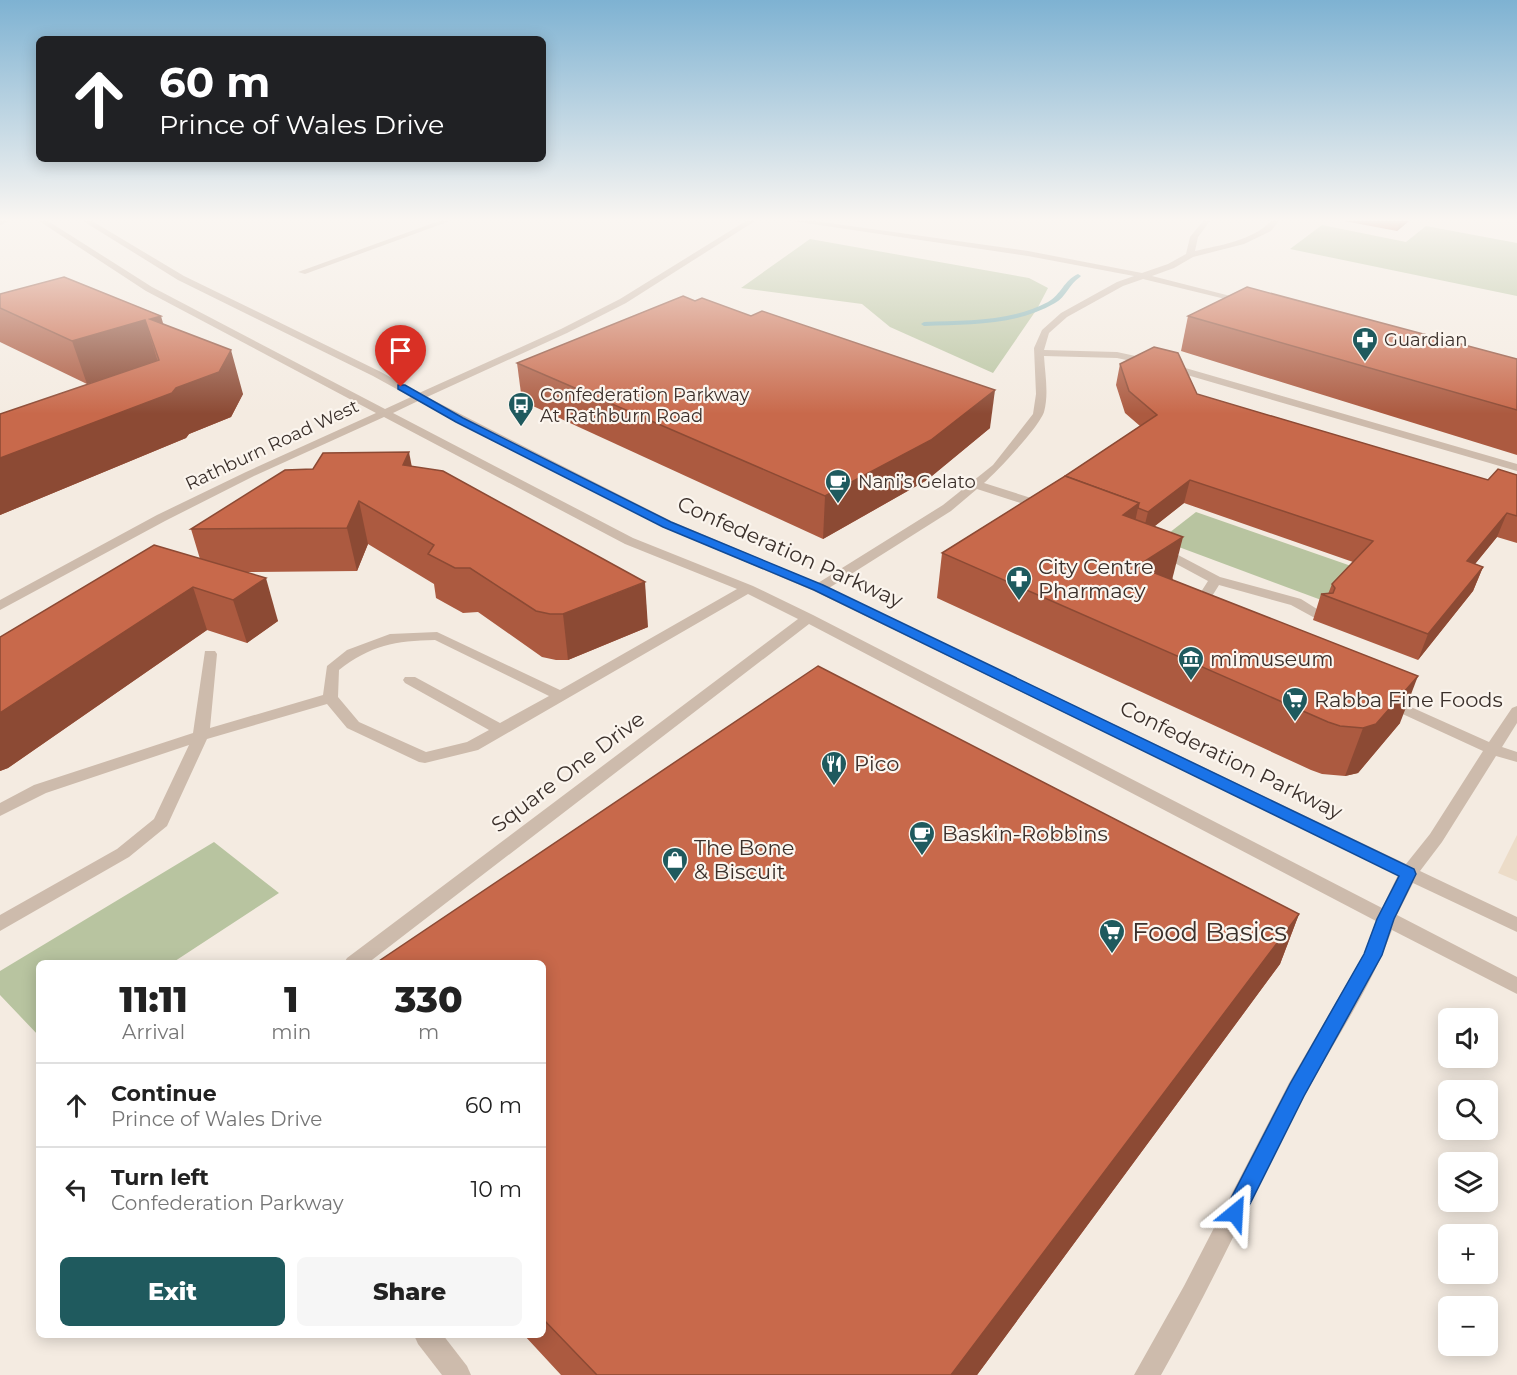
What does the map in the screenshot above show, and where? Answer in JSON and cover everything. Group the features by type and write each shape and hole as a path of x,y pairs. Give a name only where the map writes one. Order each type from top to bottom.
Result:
{"street":[{"path":"142,285 629,541 748,589 808,618 1517,986"},
{"name":"Confederation Parkway","path":"195,285 667,525 819,588 1517,925"},
{"name":"Rathburn Road West","path":"0,606 161,518 417,396 564,332 623,302 650,285"},
{"path":"819,588 947,508 997,467 1038,414 1041,394 1039,354 1045,332 1064,315 1118,285"},
{"path":"1178,285 1258,306"},
{"path":"1039,354 1117,355 1165,365 1517,468"},
{"path":"977,485 1055,510"},
{"path":"1144,544 1166,552 1215,580 1296,602 1318,614"},
{"path":"1210,625 1199,606 1215,580"},
{"path":"561,696 437,636 395,637 352,652 332,669 330,698 353,725 425,758 472,746 561,696 748,589"},
{"name":"Square One Drive","path":"358,960 808,618"},
{"path":"0,924 123,853 161,822 201,736 210,654"},
{"path":"410,680 501,730"},
{"path":"1371,694 1492,749 1517,757"},
{"path":"0,810 40,789 201,736 330,698"},
{"path":"1147,1375 1193,1295 1297,1090 1373,955 1386,919 1408,874 1436,838 1517,711"},
{"path":"429,1338 458,1375"}],"green space":[{"path":"745,285 1043,285 1048,288 1037,309 993,373 890,327 862,304 741,288"},
{"path":"1465,285 1517,285 1517,296"},
{"path":"1196,512 1357,568 1324,601 1160,540"},
{"path":"214,842 279,893 177,960 36,960 36,1033 0,995 0,971"}],"shaded area":[{"path":"1517,835 1517,881 1498,873"}],"building":[{"path":"33,285 84,285 161,316 150,319 231,350 219,372 176,388 172,393 0,458 0,414 159,360 145,320 72,341 0,308 0,294"},
{"path":"1247,287 1517,359 1517,410 1188,316"},
{"path":"683,296 695,301 702,298 751,316 762,311 995,390 931,440 825,496 517,363"},
{"path":"1154,347 1178,353 1197,394 1488,480 1498,469 1517,475 1517,516 1507,513 1467,561 1483,567 1428,634 1321,594 1333,593 1335,588 1332,584 1373,541 1190,480 1148,512 1138,508 1139,503 1065,476 1157,415 1129,391 1120,364"},
{"path":"409,452 403,465 443,471 645,582 563,614 536,611 470,568 455,568 428,554 434,545 359,501 347,528 191,529 285,470 313,469 323,453"},
{"path":"1065,476 1139,503 1123,515 1183,537 1137,566 1418,676 1376,724 1363,728 1340,726 942,553"},
{"path":"154,545 266,578 233,600 193,587 0,713 0,637"},
{"path":"818,666 1299,914 951,1375 597,1375 546,1322 546,960 380,960"}],"waterway":[{"path":"924,324 990,320 1023,314 1053,302 1068,285"}],"place":[{"name":"Guardian","path":"1365,363"},
{"name":"Confederation Parkway At Rathburn Road","path":"521,428"},
{"name":"Nani’s Gelato","path":"838,505"},
{"name":"City Centre Pharmacy","path":"1019,602"},
{"name":"mimuseum","path":"1191,682"},
{"name":"Rabba Fine Foods","path":"1295,723"},
{"name":"Pico","path":"834,787"},
{"name":"Baskin-Robbins","path":"922,857"},
{"name":"The Bone & Biscuit","path":"675,883"},
{"name":"Food Basics","path":"1112,955"}],"route":[{"path":"401,387 460,420 667,525 819,588 1408,874 1386,919 1373,955 1297,1090 1235,1213"}]}
